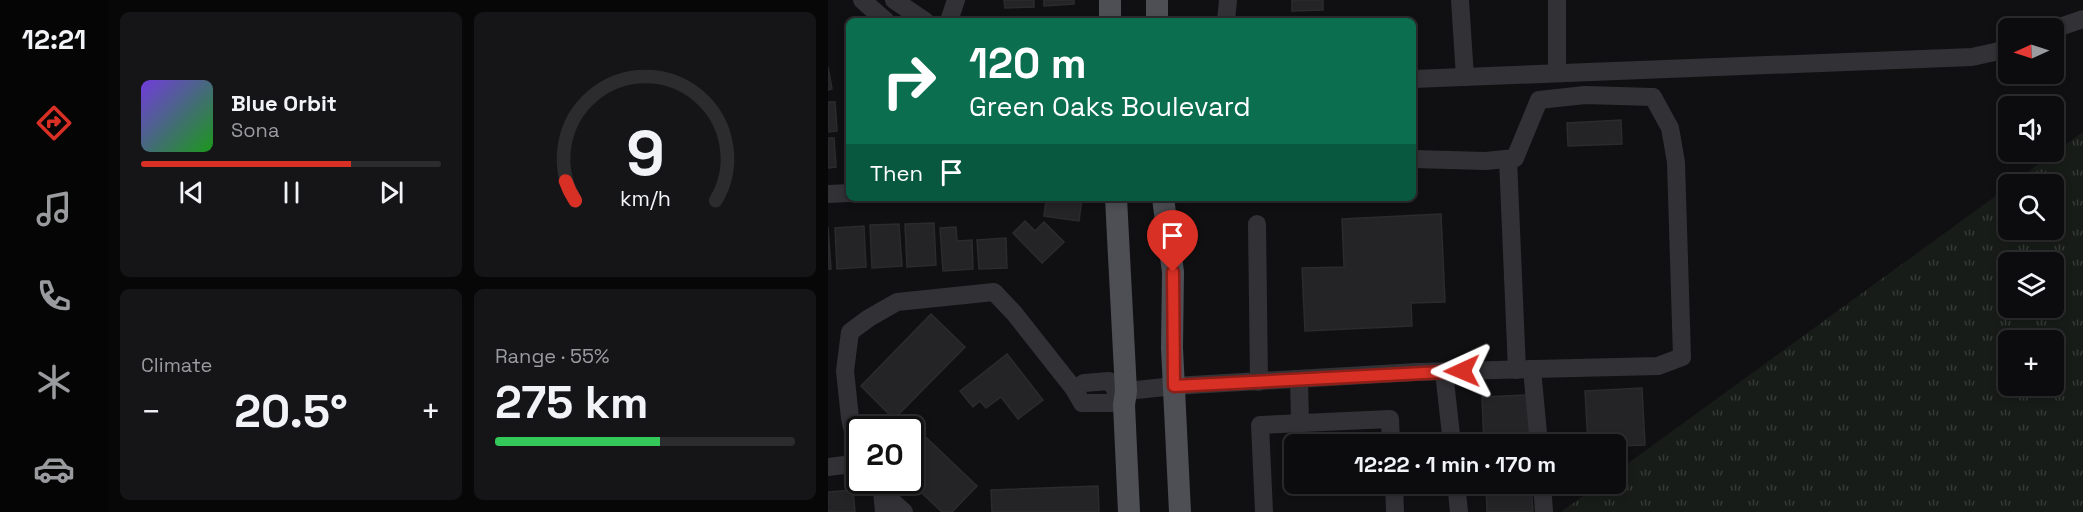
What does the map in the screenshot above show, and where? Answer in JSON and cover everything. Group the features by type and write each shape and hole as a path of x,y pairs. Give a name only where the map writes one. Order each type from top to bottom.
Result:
{"main road":[{"path":"1110,0 1110,18"},
{"path":"1157,0 1158,18"},
{"path":"1116,201 1122,391 1129,512"},
{"path":"1163,201 1173,272 1174,386 1180,512"}],"street":[{"path":"862,0 883,18"},
{"path":"894,0 921,18"},
{"path":"950,18 956,0"},
{"path":"1226,18 1228,0"},
{"path":"1460,0 1465,77"},
{"path":"1557,0 1557,73"},
{"path":"2064,26 2083,19"},
{"path":"1416,79 1972,57 1998,53"},
{"path":"850,416 845,371 850,332 897,302 994,292 1014,312 1074,389 1084,383 1109,381 1122,391 1174,386 1444,372 1658,366 1682,357 1676,162 1670,128 1653,97 1585,95 1539,100 1515,158 1486,161 1416,159"},
{"path":"1508,159 1524,370 1537,434"},
{"path":"828,194 846,193"},
{"path":"1257,224 1259,382"},
{"path":"1444,372 1451,434"},
{"path":"1299,380 1300,422"},
{"path":"1264,512 1260,424 1390,419 1391,434"},
{"path":"828,467 846,465"},
{"path":"1394,494 1395,512"},
{"path":"1457,494 1459,512"},
{"path":"1543,494 1544,512"},
{"path":"883,495 904,512"}],"green space":[{"path":"2083,132 2083,512 1561,512 1586,494 1626,494 1626,465 1998,194 1998,240 2064,240 2064,174 2025,174 2041,162 2064,162 2064,146"}],"building":[{"path":"1004,0 1034,0 1034,7 1005,8"},
{"path":"1044,0 1074,0 1074,4 1044,6"},
{"path":"1292,0 1323,0 1323,10 1292,11"},
{"path":"828,67 832,89 828,90"},
{"path":"828,102 835,102 837,131 828,132"},
{"path":"1621,120 1622,144 1568,146 1567,123"},
{"path":"828,138 834,138 836,167 828,168"},
{"path":"1046,201 1082,201 1079,221 1044,216"},
{"path":"1441,214 1445,302 1411,303 1412,326 1305,331 1302,268 1344,267 1342,219"},
{"path":"1025,221 1035,231 1044,222 1064,242 1042,263 1013,233"},
{"path":"934,223 936,265 907,267 905,224"},
{"path":"899,224 902,266 872,268 870,225"},
{"path":"864,226 866,267 837,269 835,228"},
{"path":"828,227 831,269 828,269"},
{"path":"956,227 957,241 972,240 973,269 943,271 940,228"},
{"path":"1006,238 1007,268 979,269 977,240"},
{"path":"931,314 965,347 897,416 891,416 861,386"},
{"path":"1007,354 1043,400 1018,419 1001,397 986,408 980,401 973,407 960,391"},
{"path":"1642,388 1645,445 1626,446 1626,434 1587,434 1585,391"},
{"path":"1528,395 1530,434 1484,434 1482,397"},
{"path":"924,435 977,486 952,512 942,512 923,494"},
{"path":"1098,486 1099,512 992,512 991,490"},
{"path":"846,491 846,494 853,494 855,512 828,512 828,492"},
{"path":"1486,494 1532,494 1533,512 1487,512"}],"route":[{"path":"1173,272 1174,386 1462,371"}]}
